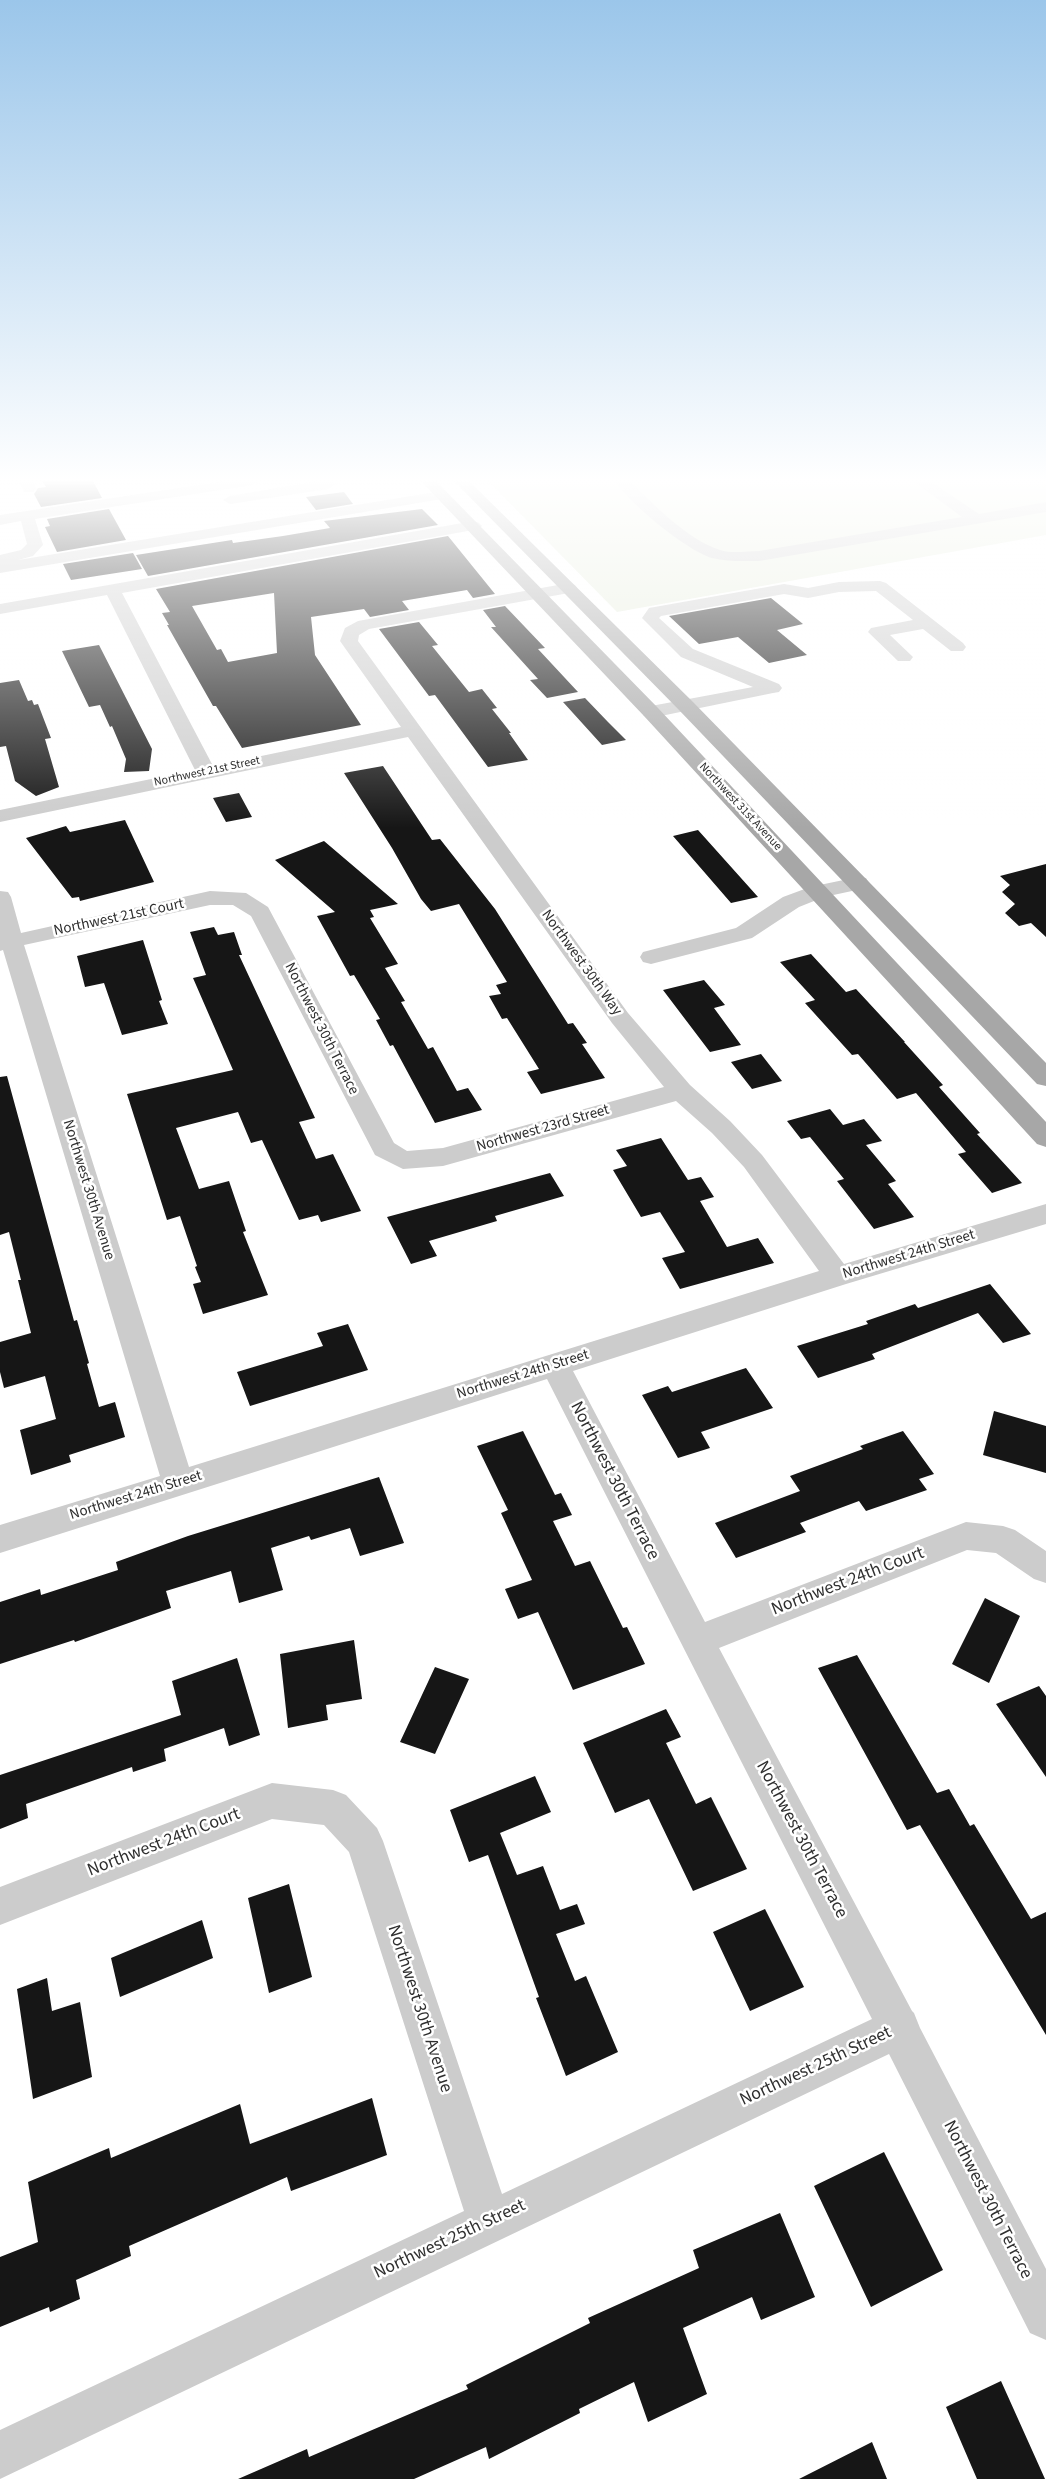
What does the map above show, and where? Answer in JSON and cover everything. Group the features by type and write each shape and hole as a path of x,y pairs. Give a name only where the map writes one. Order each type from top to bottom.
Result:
{"main road":[{"name":"Northwest 31st Avenue","path":"542,597 1046,1138"},
{"path":"578,597 1046,1078"}],"street":[{"path":"0,608 67,597"},
{"path":"116,597 206,772"},
{"name":"Northwest 30th Way","path":"518,597 364,625 352,632 349,641 620,1018 681,1091 721,1127 753,1161 838,1276"},
{"path":"651,712 773,688 705,662 687,653 650,618 655,612 741,597"},
{"path":"894,597 957,647"},
{"path":"904,657 877,632 927,623"},
{"name":"Northwest 21st Street","path":"0,816 414,730"},
{"path":"651,957 744,933 791,902 818,892 858,883"},
{"name":"Northwest 30th Avenue","path":"0,897 6,943 178,1483"},
{"name":"Northwest 21st Court","path":"6,943 210,898 238,898"},
{"name":"Northwest 30th Terrace","path":"238,898 260,912 384,1149 404,1160"},
{"name":"Northwest 23rd Street","path":"404,1160 443,1157 681,1091"},
{"name":"Northwest 24th Street","path":"0,1539 838,1276 1046,1214"},
{"name":"Northwest 30th Terrace","path":"555,1365 696,1641 900,2027 1046,2317"},
{"name":"Northwest 24th Court","path":"696,1641 966,1536 1003,1540 1046,1569"},
{"name":"Northwest 24th Court","path":"0,1906 272,1801 332,1808"},
{"name":"Northwest 30th Avenue","path":"332,1808 364,1841 489,2222"},
{"name":"Northwest 25th Street","path":"0,2455 900,2027"}],"green space":[{"path":"602,597 702,597 617,612"}],"building":[{"path":"161,597 251,597 192,606 217,650 221,649 228,662 277,653 274,597 427,597 402,601 409,610 370,617 364,609 311,617 315,655 361,725 242,748 216,706 213,706 167,625 169,625 162,613 170,612"},
{"path":"771,598 803,624 777,630 807,655 769,663 738,637 699,644 669,616"},
{"path":"505,606 545,648 538,649 578,692 547,698 530,680 538,679 491,627 496,627 483,610"},
{"path":"419,622 438,645 432,646 469,692 482,689 497,708 492,709 511,733 509,733 528,760 488,767 435,695 429,696 379,629"},
{"path":"99,645 152,749 149,771 124,772 126,759 112,726 110,727 100,705 89,707 62,651"},
{"path":"19,680 28,701 32,700 34,705 38,704 51,738 45,739 59,787 36,796 15,781 6,746 0,747 0,683"},
{"path":"585,698 626,740 602,745 563,702"},
{"path":"383,766 432,840 440,839 495,909 568,1024 573,1023 587,1043 582,1044 605,1078 541,1094 527,1072 539,1069 507,1018 502,1019 489,996 501,994 496,985 507,982 459,904 431,911 421,899 392,848 344,773"},
{"path":"239,793 252,817 226,822 213,798"},
{"path":"125,820 154,882 80,901 79,897 72,898 26,838 66,826 70,832"},
{"path":"698,830 758,897 731,903 673,836"},
{"path":"324,841 398,904 370,910 374,917 370,918 398,964 385,968 405,1001 401,1002 428,1049 433,1047 457,1091 468,1088 482,1110 435,1123 393,1045 390,1046 376,1020 380,1019 354,975 350,976 317,916 335,912 275,860"},
{"path":"1046,864 1046,937 1031,923 1019,926 1005,913 1015,904 1002,892 1010,885 1000,876"},
{"path":"214,927 218,935 234,932 242,955 239,955 315,1118 299,1122 316,1159 333,1154 361,1211 321,1222 318,1215 299,1220 262,1140 251,1143 238,1112 176,1128 199,1189 229,1181 246,1231 243,1232 268,1295 203,1314 193,1284 201,1282 180,1216 167,1220 127,1094 233,1070 193,978 206,975 190,932"},
{"path":"143,940 162,1000 159,1001 168,1024 122,1035 104,983 85,987 77,956"},
{"path":"811,954 846,992 856,989 905,1042 943,1085 939,1087 980,1133 977,1134 1022,1183 992,1193 958,1154 966,1152 916,1093 897,1099 858,1054 852,1055 805,1003 815,1000 780,962"},
{"path":"704,980 725,1005 714,1008 741,1045 710,1052 663,990"},
{"path":"761,1054 782,1081 752,1089 731,1062"},
{"path":"7,1076 74,1321 77,1320 89,1363 87,1364 99,1407 115,1402 125,1437 69,1455 71,1462 31,1475 20,1430 56,1419 45,1376 4,1388 0,1372 0,1342 31,1333 18,1280 21,1280 9,1232 0,1235 0,1077"},
{"path":"830,1109 843,1125 864,1119 882,1141 866,1145 896,1181 888,1184 914,1217 874,1229 837,1181 844,1179 810,1137 801,1139 787,1121"},
{"path":"661,1138 688,1180 701,1177 714,1197 700,1201 727,1247 758,1238 774,1263 680,1289 662,1258 685,1252 660,1212 641,1217 613,1170 627,1166 616,1150"},
{"path":"550,1173 564,1196 495,1216 497,1221 429,1241 437,1256 411,1264 387,1217"},
{"path":"990,1284 1031,1334 1003,1343 978,1313 872,1354 875,1359 818,1378 797,1346 868,1324 866,1321 915,1304 918,1308"},
{"path":"348,1324 368,1370 250,1406 237,1372 323,1346 317,1333"},
{"path":"746,1368 773,1408 701,1432 710,1448 678,1458 642,1395 668,1386 672,1392"},
{"path":"994,1411 1046,1426 1046,1473 983,1455"},
{"path":"523,1431 555,1495 561,1493 572,1515 553,1521 575,1566 590,1561 623,1628 627,1627 645,1664 573,1690 538,1612 518,1619 505,1589 532,1580 501,1513 508,1510 477,1446"},
{"path":"903,1431 934,1474 919,1479 927,1490 866,1511 859,1501 800,1523 806,1532 736,1558 715,1523 800,1491 790,1476 863,1449 860,1446"},
{"path":"379,1477 404,1543 360,1556 350,1528 311,1540 309,1536 271,1548 283,1590 239,1603 231,1571 166,1591 171,1608 75,1642 74,1640 0,1664 0,1602 40,1589 41,1595 118,1570 116,1562 188,1536"},
{"path":"985,1598 1020,1616 989,1683 952,1664"},
{"path":"354,1640 362,1699 326,1705 328,1720 288,1728 280,1654"},
{"path":"857,1655 937,1793 949,1789 970,1826 974,1824 1031,1919 1046,1912 1046,2035 920,1825 907,1830 818,1668"},
{"path":"237,1658 260,1735 229,1746 224,1728 164,1749 166,1761 133,1772 132,1767 26,1804 28,1818 0,1829 0,1775 181,1715 172,1681"},
{"path":"435,1667 469,1679 435,1754 400,1742"},
{"path":"1039,1686 1046,1696 1046,1777 996,1704"},
{"path":"666,1709 681,1737 666,1743 696,1804 711,1797 747,1869 693,1891 649,1799 615,1813 583,1743"},
{"path":"535,1776 551,1812 500,1833 517,1875 543,1866 560,1910 577,1904 585,1924 556,1934 575,1981 586,1976 618,2052 566,2076 536,1998 539,1997 488,1855 469,1862 450,1810"},
{"path":"289,1884 312,1977 269,1993 248,1898"},
{"path":"765,1909 804,1987 750,2011 713,1932"},
{"path":"202,1920 213,1958 120,1997 111,1958"},
{"path":"47,1978 52,2011 80,2002 92,2077 33,2099 17,1989"},
{"path":"372,2098 387,2155 291,2191 287,2177 129,2246 131,2256 76,2280 80,2299 50,2312 49,2307 0,2327 0,2257 38,2242 28,2182 109,2148 111,2158 240,2104 250,2144"},
{"path":"884,2152 943,2270 871,2307 814,2186"},
{"path":"780,2213 815,2297 761,2320 752,2297 683,2328 707,2394 648,2422 634,2382 579,2409 580,2413 489,2459 486,2447 414,2479 238,2479 307,2449 309,2457 468,2389 466,2385 590,2323 588,2318 699,2268 693,2250"},
{"path":"1001,2381 1045,2479 977,2479 946,2407"},
{"path":"872,2442 887,2479 799,2479"}]}
